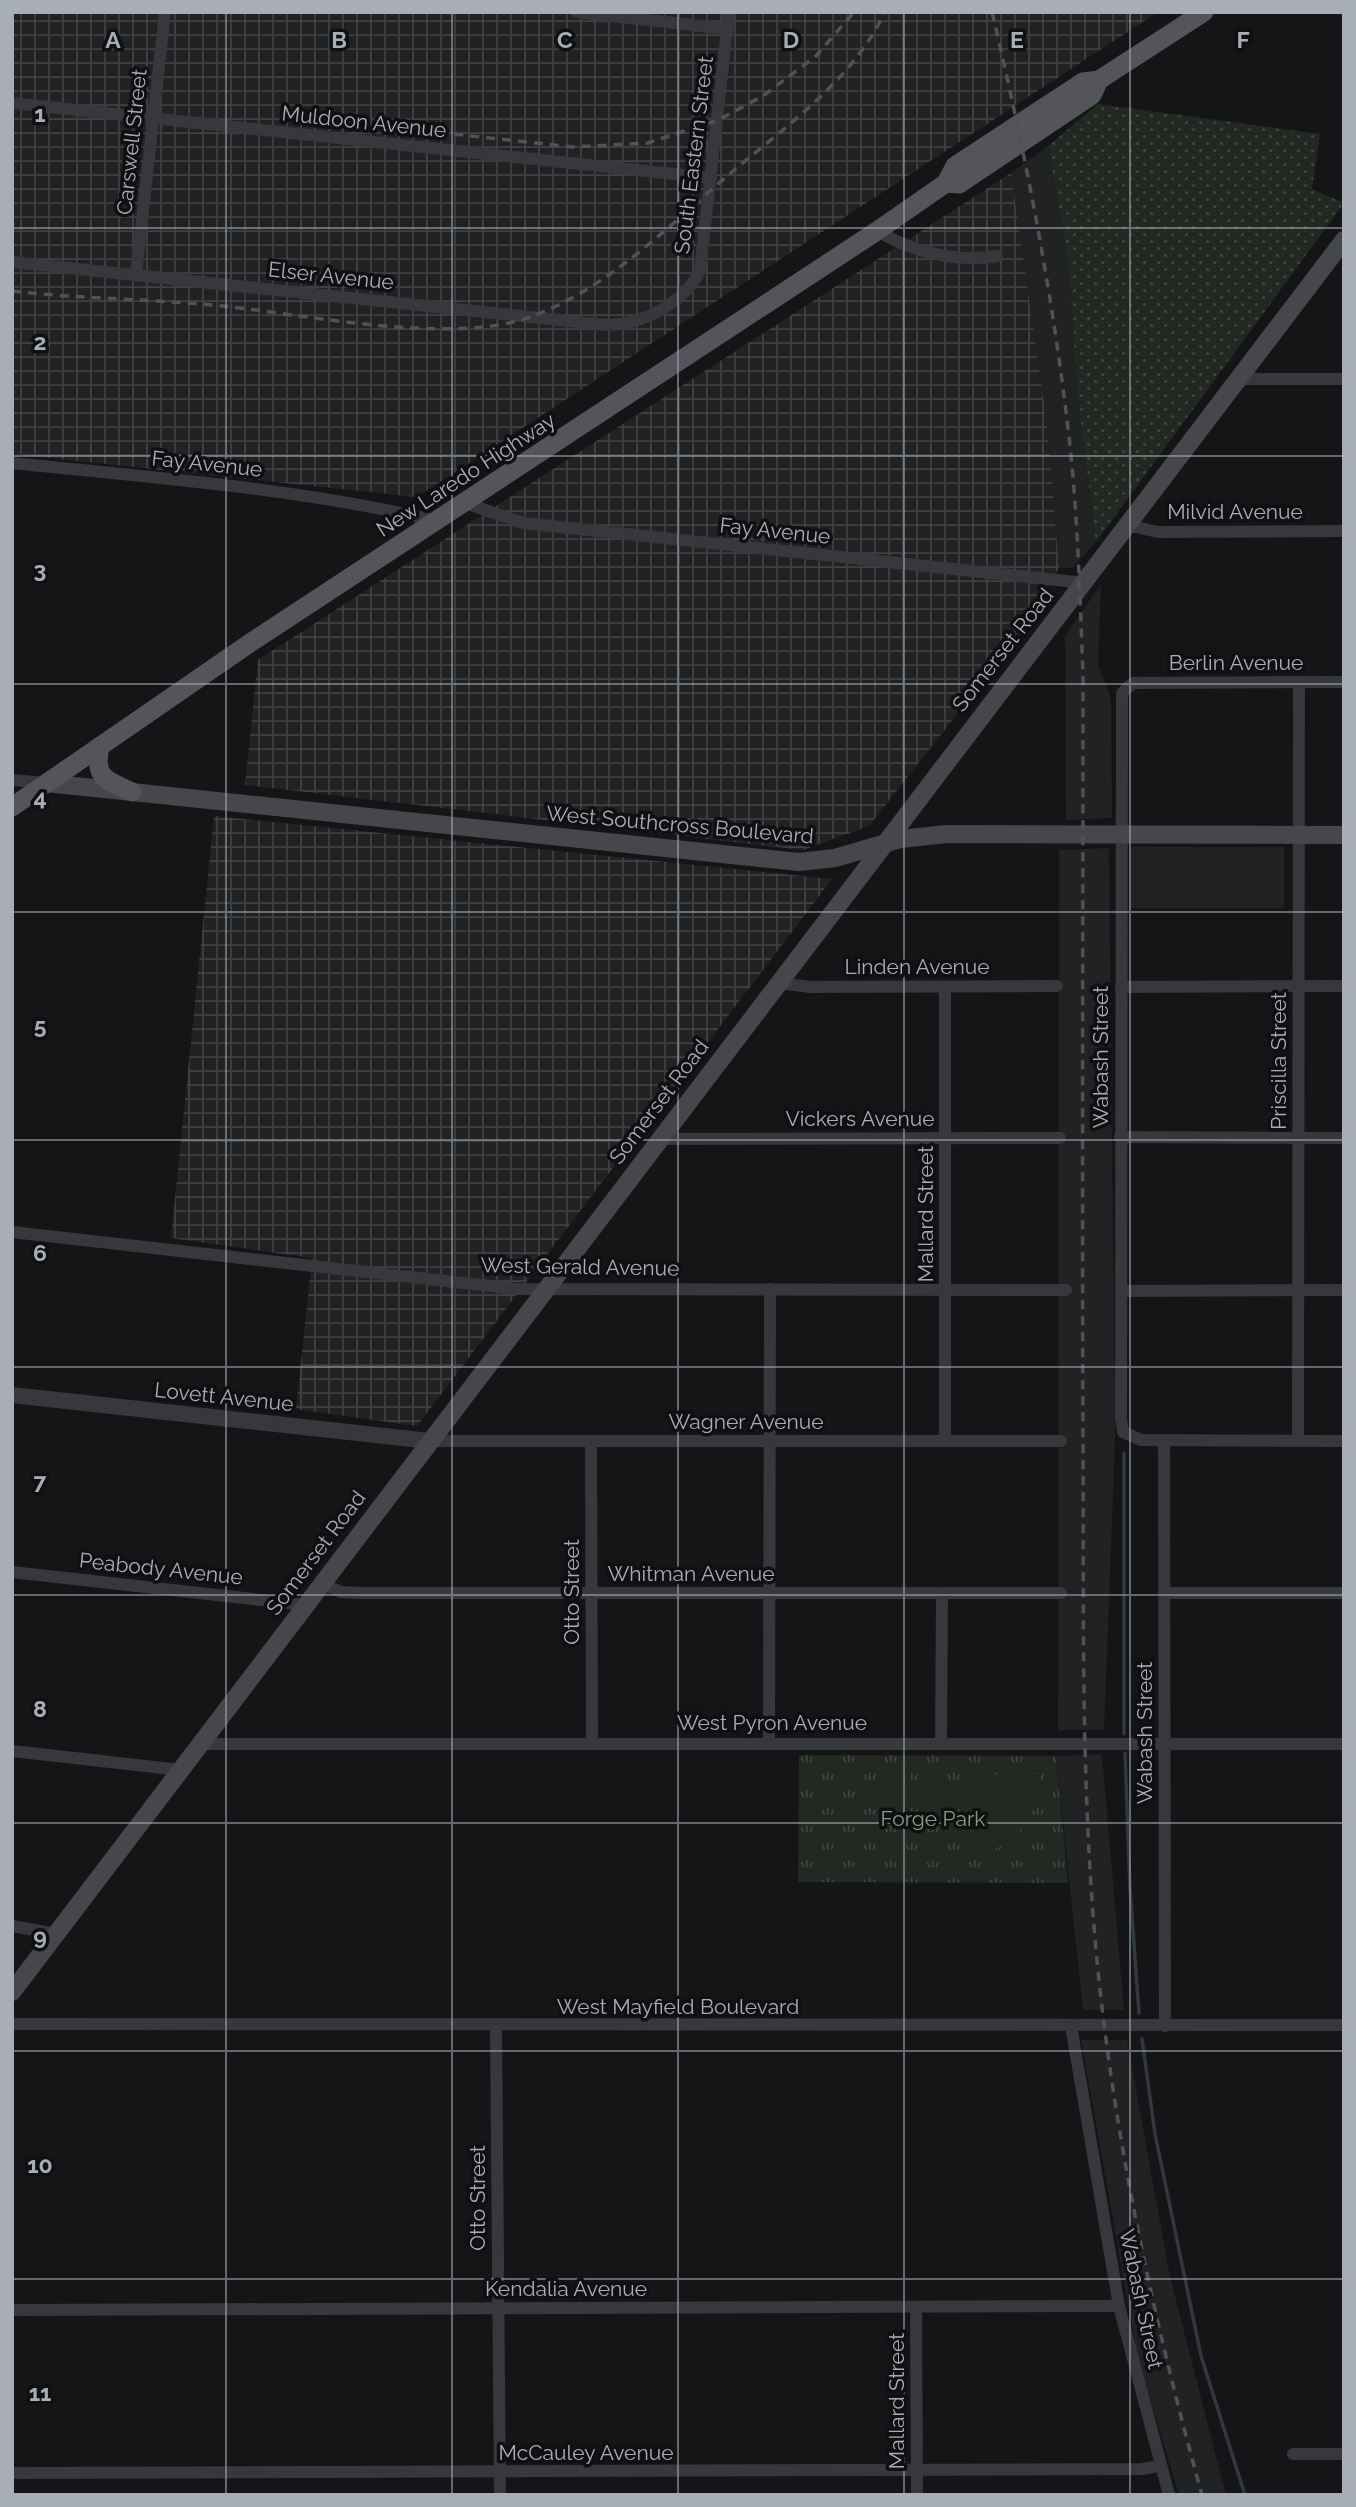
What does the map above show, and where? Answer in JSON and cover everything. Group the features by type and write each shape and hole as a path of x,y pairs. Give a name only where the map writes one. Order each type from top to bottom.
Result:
{"main road":[{"name":"New Laredo Highway","path":"12,807 250,643 877,231 946,183 955,166 1083,82 1099,80 1204,12"},
{"name":"Somerset Road","path":"12,1992 1027,653 1084,583 1344,240"},
{"path":"100,747 97,767 100,774 132,792"},
{"name":"West Southcross Boulevard","path":"46,783 781,861 835,858 883,843 947,834 1344,835"}],"street":[{"name":"Carswell Street","path":"136,275 165,12"},
{"path":"576,12 727,29"},
{"name":"South Eastern Street","path":"645,316 665,307 695,279 704,250 729,12"},
{"name":"Muldoon Avenue","path":"12,103 711,178"},
{"path":"877,231 906,247 934,253 968,259 997,256"},
{"name":"Elser Avenue","path":"12,262 606,325 625,323 645,316"},
{"path":"1238,379 1344,379"},
{"name":"Fay Avenue","path":"12,463 277,491 381,508 437,521"},
{"name":"Fay Avenue","path":"465,503 523,523 1084,583"},
{"name":"Milvid Avenue","path":"1126,525 1158,532 1344,531"},
{"name":"Priscilla Street","path":"1298,682 1298,1441"},
{"name":"Berlin Avenue","path":"1128,685 1344,682"},
{"name":"Wabash Street","path":"1128,685 1121,699 1121,1418 1123,1432 1140,1440 1164,1441 1165,2026"},
{"name":"West Southcross Boulevard","path":"12,780 46,783"},
{"name":"Linden Avenue","path":"778,983 810,986 1057,986"},
{"path":"1121,987 1344,986"},
{"name":"Mallard Street","path":"945,987 945,1441"},
{"path":"1121,1137 1344,1138"},
{"name":"Vickers Avenue","path":"659,1139 1060,1138"},
{"name":"West Gerald Avenue","path":"12,1232 516,1289 1066,1290"},
{"path":"769,1742 770,1289"},
{"path":"1122,1290 1344,1290"},
{"name":"Lovett Avenue","path":"12,1395 430,1441"},
{"name":"Wagner Avenue","path":"430,1441 1061,1441"},
{"name":"Otto Street","path":"591,1441 592,1742"},
{"path":"1164,1441 1344,1441"},
{"name":"Peabody Avenue","path":"12,1572 306,1605"},
{"name":"Whitman Avenue","path":"322,1584 341,1592 359,1593 1061,1593"},
{"path":"941,1742 942,1593"},
{"path":"1164,1593 1344,1593"},
{"name":"West Pyron Avenue","path":"200,1744 1344,1744"},
{"path":"12,1751 181,1770"},
{"path":"12,1926 56,1934"},
{"name":"West Mayfield Boulevard","path":"12,2024 1344,2025"},
{"name":"Otto Street","path":"496,2026 500,2495"},
{"name":"Wabash Street","path":"1071,2026 1119,2305 1169,2495"},
{"name":"Kendalia Avenue","path":"12,2310 1119,2305"},
{"name":"Mallard Street","path":"916,2307 917,2495"},
{"path":"1293,2455 1344,2454"},
{"name":"McCauley Avenue","path":"12,2473 917,2471 1160,2466"}],"shaded area":[{"path":"12,12 1158,12 417,497 12,454"},
{"path":"1048,146 1068,253 1078,399 1096,542 1072,568 1059,568 1047,424 1011,173"},
{"path":"1011,173 1047,424 1059,568 1020,634 869,826 803,850 245,785 258,660"},
{"path":"1101,584 1098,666 1111,698 1112,818 1066,820 1065,636"},
{"path":"214,816 832,879 417,1426 296,1409 312,1258 171,1238"},
{"path":"1130,847 1284,847 1284,908 1130,908"},
{"path":"1109,848 1115,1442 1104,1730 1058,1730 1059,850"},
{"path":"1102,1754 1124,2010 1083,2010 1056,1756"},
{"path":"1081,2040 1127,2040 1170,2277 1226,2495 1179,2495 1138,2359"}],"green space":[{"path":"1098,104 1320,134 1312,189 1344,203 1096,542 1078,399 1068,254 1048,146"},
{"name":"Forge Park","path":"799,1755 1056,1756 1068,1883 798,1882"},
{"path":"885,1769 911,1769 911,1816 886,1816"},
{"path":"1040,1774 1033,1808 1018,1833 994,1849 960,1857 961,1778 965,1775"},
{"path":"940,1779 940,1819 922,1819 922,1780"}],"waterway":[{"path":"1124,1453 1124,1734"},
{"path":"1125,1753 1130,1888 1139,2013"},
{"path":"1142,2039 1155,2134 1201,2356 1245,2495"}],"railway":[{"path":"343,122 572,147 648,143 718,120 763,96 816,56 854,12"},
{"path":"12,291 223,306 381,326 464,328 501,325 533,316 561,304 614,271 663,233 797,118 855,59 885,12"},
{"path":"992,12 1047,282 1070,446 1075,503 1083,675 1084,1646 1086,1784 1094,1921 1108,2054 1128,2181 1169,2370 1202,2495"}]}
